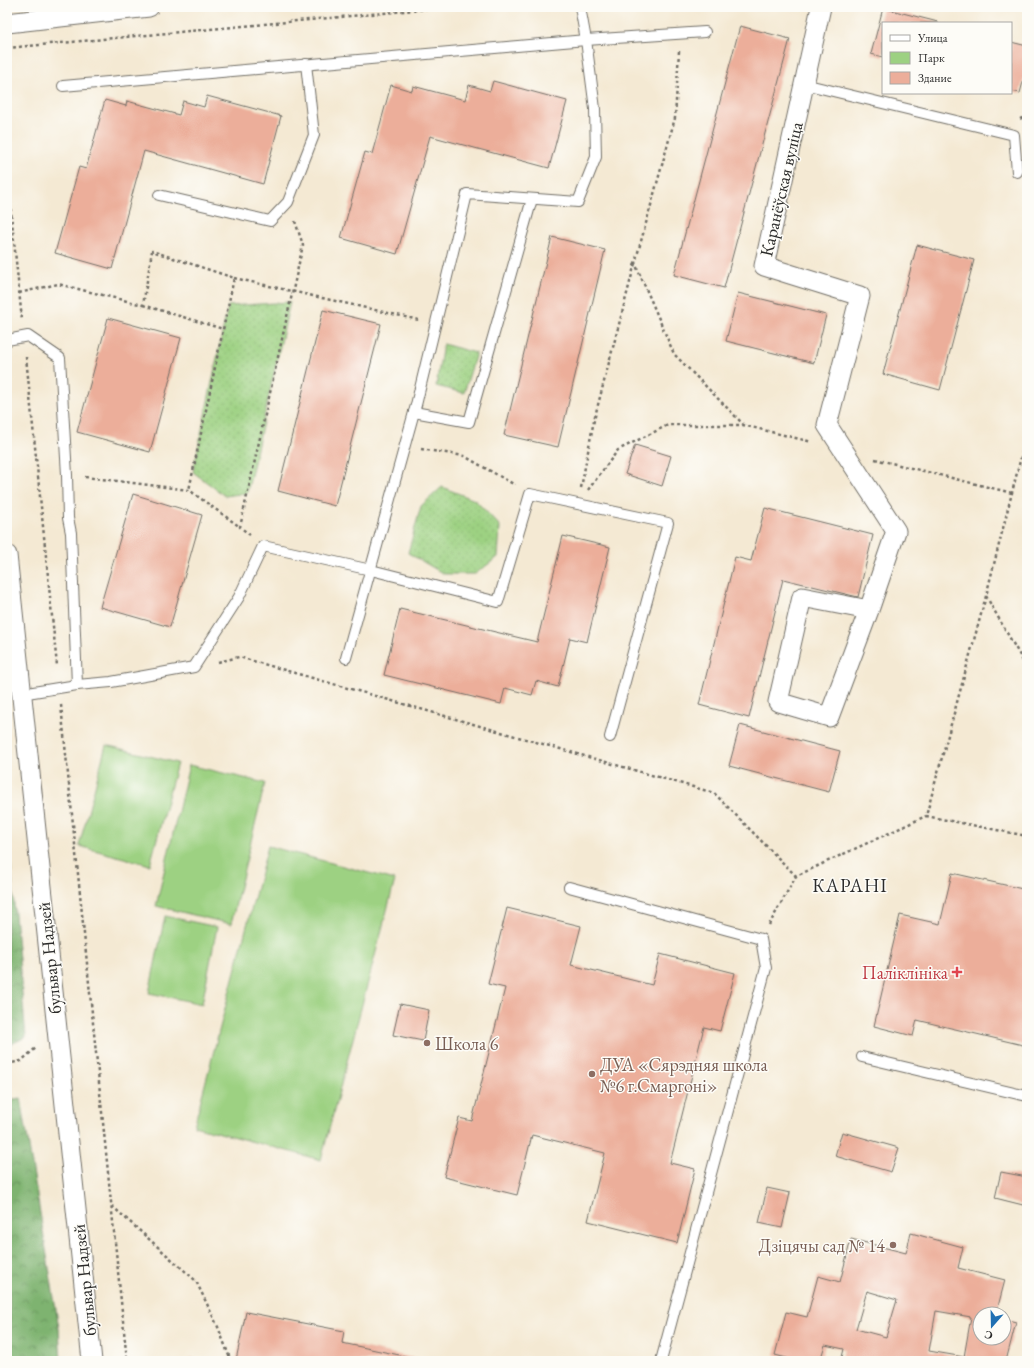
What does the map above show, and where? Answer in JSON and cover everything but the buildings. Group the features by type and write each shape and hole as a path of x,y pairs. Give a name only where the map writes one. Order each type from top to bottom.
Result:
{"street":[{"path":"7,23 149,7"},
{"name":"Каранёўская вуліца","path":"821,7 764,266 860,296 827,425 896,531 869,610 828,717 778,702 802,597 869,610"},
{"name":"бульвар Надзей","path":"7,556 92,1361"}],"lane":[{"path":"346,658 414,412 467,194 578,202 596,157 595,109 580,7"},
{"path":"63,86 586,40 705,32"},
{"path":"159,195 270,221 288,202 314,135 306,64"},
{"path":"804,84 1014,135 1017,172"},
{"path":"414,412 469,422 532,199"},
{"path":"7,340 28,336 60,358 68,475 68,518 71,533 77,685"},
{"path":"22,694 77,685 111,682 194,667 239,597 263,546 370,570 498,602 530,494 668,523 610,737"},
{"path":"569,887 761,939 766,968 661,1361"},
{"path":"862,1057 1027,1096"}],"path":[{"path":"7,48 448,7"},
{"path":"577,504 594,420 675,118 680,34"},
{"path":"7,172 127,1361"},
{"path":"240,526 303,245 288,202"},
{"path":"143,305 152,251 234,278 435,324"},
{"path":"636,263 674,354 743,425"},
{"path":"189,490 234,278"},
{"path":"19,293 58,284 143,305 223,328"},
{"path":"577,504 618,450 668,425 743,425 1012,494"},
{"path":"926,816 986,596 1027,433"},
{"path":"404,446 464,456 530,494"},
{"path":"68,475 189,490 240,526 263,546"},
{"path":"986,596 1027,668"},
{"path":"194,667 240,657 714,793 796,876"},
{"path":"761,939 796,876 926,816 1027,836"},
{"path":"7,1064 21,1061 57,1028"},
{"path":"112,1206 196,1281 218,1327 231,1361"}],"green space":[{"path":"290,302 247,493 225,496 193,472 228,306"},
{"path":"443,344 476,353 464,393 436,386"},
{"path":"442,487 475,500 500,526 498,557 475,574 444,574 408,553 421,506"},
{"path":"106,745 177,763 150,865 79,846"},
{"path":"189,765 265,783 231,924 156,906"},
{"path":"7,825 26,1037 7,1046"},
{"path":"268,846 395,880 321,1160 194,1126"},
{"path":"165,916 217,927 202,1004 149,993"},
{"path":"21,1098 59,1328 61,1361 11,1361 7,1226 7,1100"}],"place":[{"name":"Паліклініка","path":"957,972"},
{"name":"Школа 6","path":"427,1043"},
{"name":"ДУА «Сярэдняя школа №6 г.Смаргоні»","path":"592,1074"},
{"name":"Дзіцячы сад № 14","path":"893,1245"}],"district":[{"name":"КАРАНІ","path":"850,885"}]}
